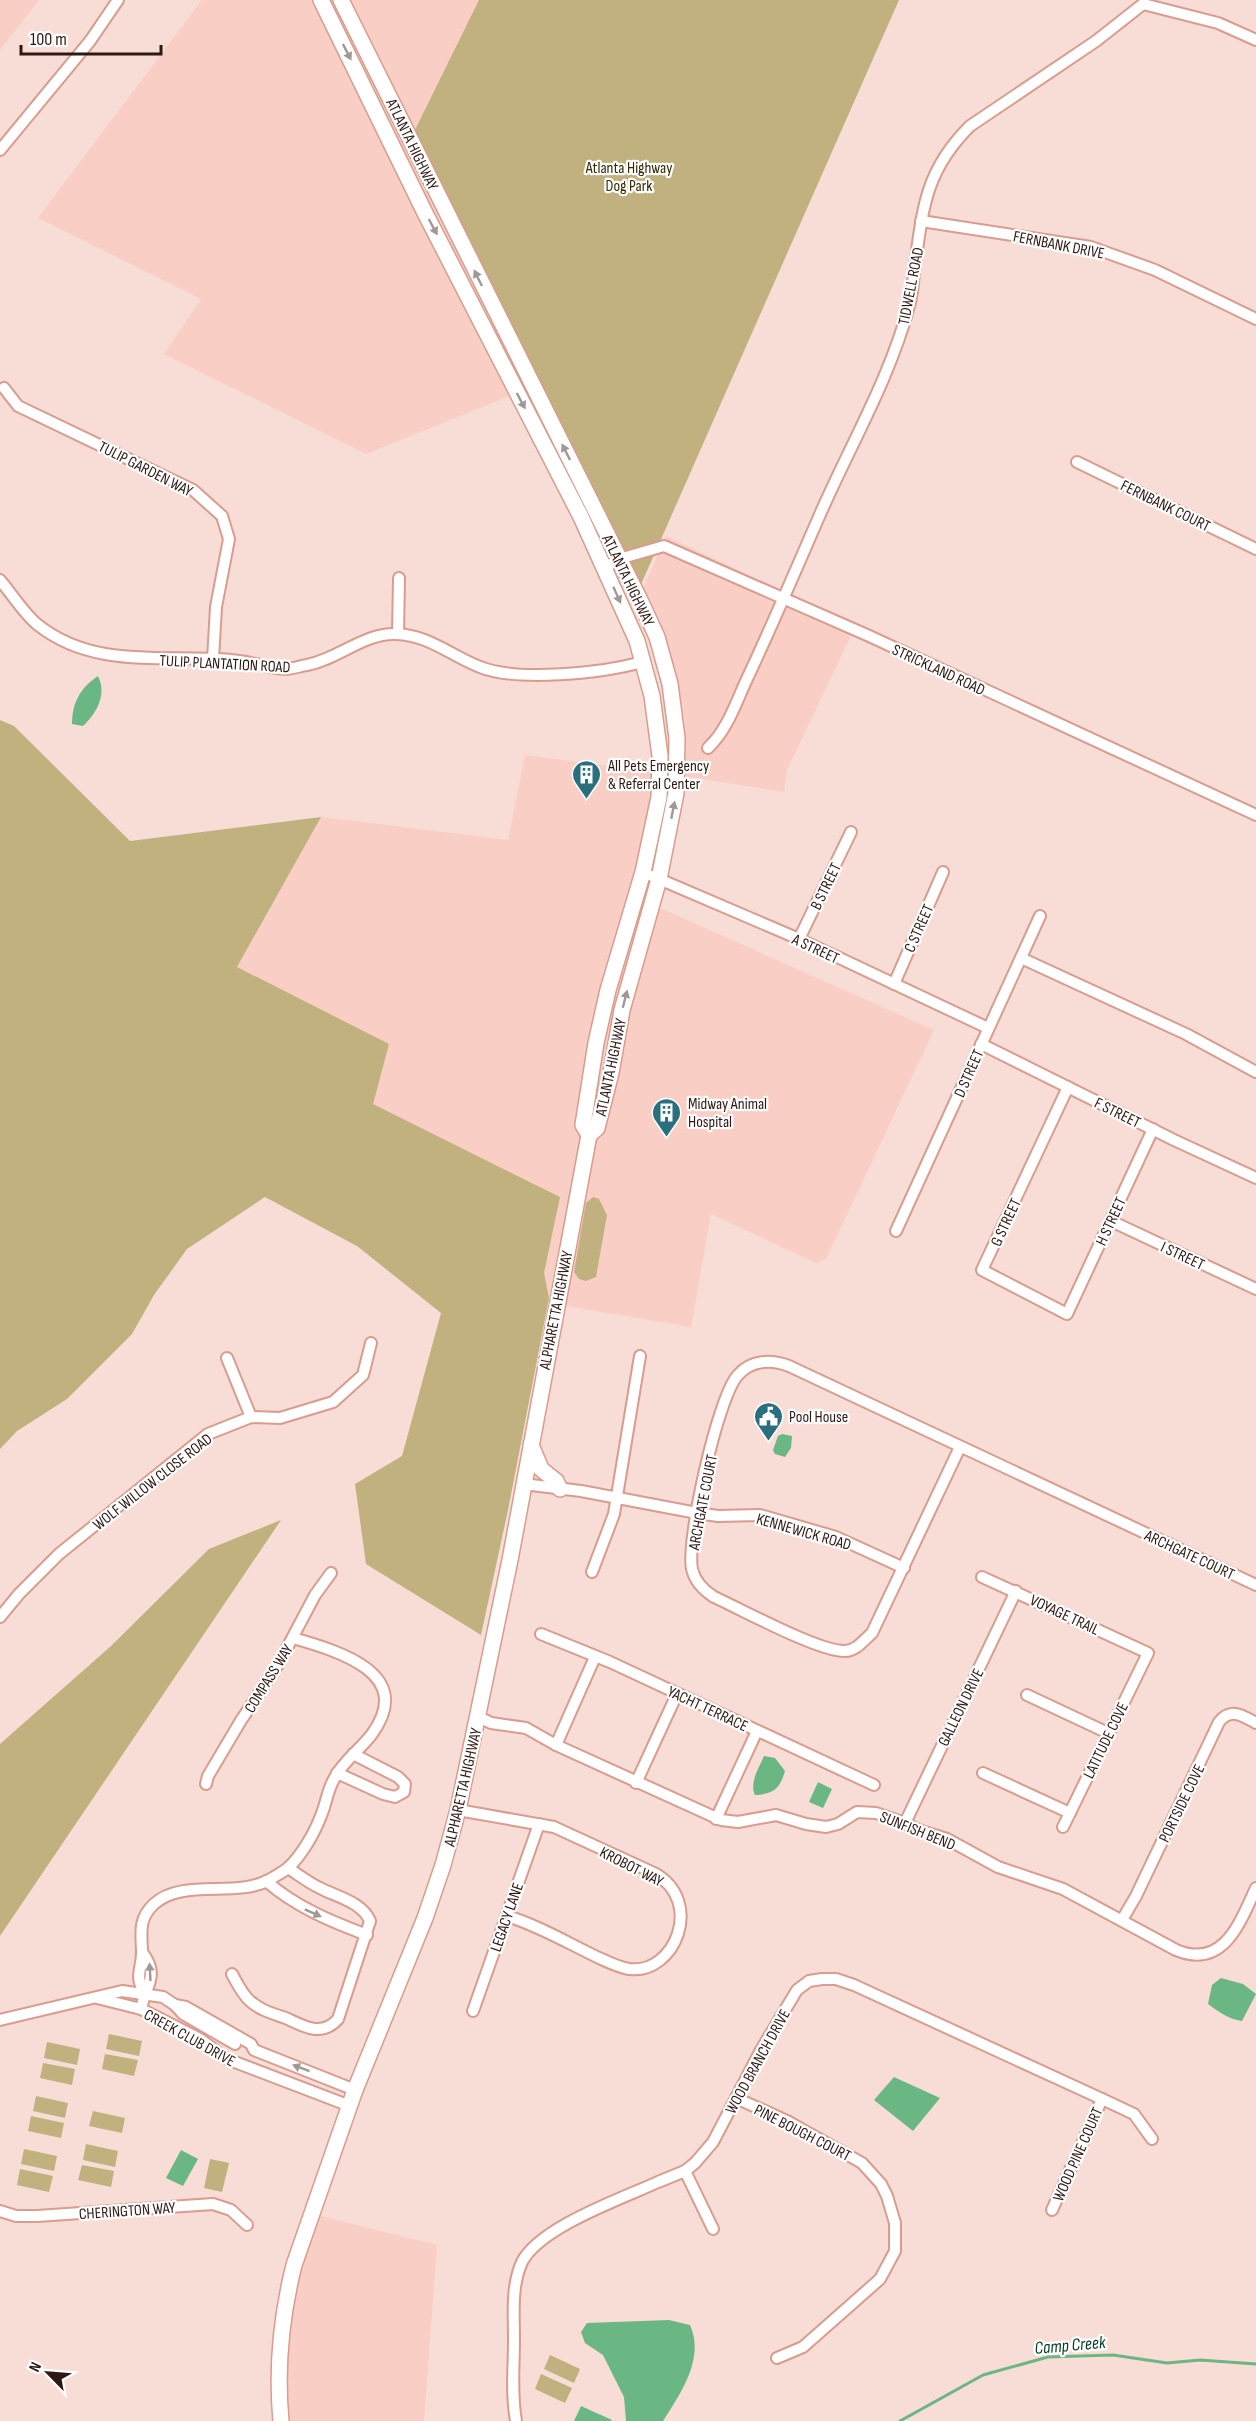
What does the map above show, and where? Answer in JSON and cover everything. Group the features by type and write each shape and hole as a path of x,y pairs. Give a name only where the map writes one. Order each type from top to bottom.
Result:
{"main road":[{"name":"ATLANTA HIGHWAY","path":"321,0 424,211 460,278 604,568 637,641 656,718 661,769 654,823 596,1042 584,1125 589,1135 597,1128 626,993 659,879 676,793 677,738 672,696 657,637 341,0"},
{"name":"ALPHARETTA HIGHWAY","path":"281,2421 278,2390 280,2341 287,2292 294,2265 355,2090 425,1918 458,1810 479,1717 589,1135"},
{"path":"531,1442 541,1469 556,1481 560,1489"}],"street":[{"path":"0,150 90,41 118,0"},
{"name":"TIDWELL ROAD","path":"708,748 726,724 785,599 818,518 894,354 910,304 927,191 939,164 954,141 970,126 1096,41 1142,2 1218,23 1256,40"},
{"name":"FERNBANK DRIVE","path":"921,222 1091,247 1155,270 1256,319"},
{"name":"TULIP GARDEN WAY","path":"4,388 18,406 193,490 222,516 229,539 216,607 213,659"},
{"name":"FERNBANK COURT","path":"1077,462 1256,549"},
{"name":"STRICKLAND ROAD","path":"604,568 619,559 664,546 785,599 1256,815"},
{"path":"398,634 399,578"},
{"name":"TULIP PLANTATION ROAD","path":"0,580 37,624 76,647 103,655 135,659 231,660 286,669 320,662 369,638 398,634 432,642 478,666 510,675 600,670 642,663"},
{"name":"B STREET","path":"799,939 851,832"},
{"name":"A STREET","path":"642,872 799,939 988,1028"},
{"name":"C STREET","path":"894,984 943,872"},
{"name":"D STREET","path":"896,1231 1040,916"},
{"path":"1021,958 1186,1034 1256,1072"},
{"name":"F STREET","path":"981,1044 1256,1178"},
{"name":"G STREET","path":"1067,1314 982,1270 1068,1087"},
{"name":"H STREET","path":"1067,1314 1153,1129"},
{"name":"I STREET","path":"1111,1221 1256,1289"},
{"name":"WOLF WILLOW CLOSE ROAD","path":"0,1617 20,1593 59,1554 208,1434 252,1417 280,1418 333,1402 363,1375 371,1343"},
{"path":"592,1572 614,1514 640,1356"},
{"path":"227,1358 252,1417"},
{"name":"ARCHGATE COURT","path":"960,1447 872,1633 860,1646 846,1651 819,1645 714,1597 701,1587 695,1578 691,1560 697,1513 707,1464 728,1391 741,1371 757,1363 769,1362 789,1366 1256,1585"},
{"name":"KENNEWICK ROAD","path":"523,1484 697,1513 760,1515 836,1537 904,1568"},
{"name":"COMPASS WAY","path":"206,1784 208,1776 240,1722 293,1638 315,1595 331,1573"},
{"name":"VOYAGE TRAIL","path":"981,1577 1148,1653"},
{"name":"GALLEON DRIVE","path":"905,1822 1016,1591"},
{"name":"YACHT TERRACE","path":"541,1634 610,1662 874,1785"},
{"path":"141,2009 152,1977 150,1962 142,1952 140,1939 142,1922 149,1910 160,1900 182,1892 242,1887 266,1881 288,1868 317,1825 337,1773 370,1737 381,1720 385,1698 381,1685 369,1669 356,1660 327,1648 293,1638"},
{"name":"LATITUDE COVE","path":"1063,1827 1148,1653"},
{"path":"556,1745 595,1657"},
{"path":"636,1783 677,1694"},
{"path":"1027,1695 1108,1733"},
{"name":"PORTSIDE COVE","path":"1122,1920 1220,1722 1227,1714 1232,1713 1256,1722"},
{"name":"SUNFISH BEND","path":"479,1717 492,1723 526,1728 556,1745 716,1819 738,1822 776,1815 826,1827 838,1824 857,1812 866,1811 905,1822 918,1830 947,1839 998,1868 1063,1889 1180,1952 1189,1954 1205,1953 1221,1946 1233,1934 1256,1888"},
{"path":"716,1819 757,1731"},
{"path":"337,1773 383,1794 395,1797 404,1792 405,1784 398,1777 353,1754"},
{"path":"982,1773 1070,1813"},
{"name":"KROBOT WAY","path":"458,1810 554,1827 661,1877 672,1886 680,1902 682,1914 670,1949 662,1959 644,1968 631,1969 614,1965 507,1916"},
{"name":"LEGACY LANE","path":"473,2011 539,1824"},
{"path":"232,1974 244,1996 264,2011 309,2029 324,2029 332,2026 338,2019 370,1921 367,1912 320,1888 288,1868"},
{"path":"266,1881 286,1898 307,1911 367,1935"},
{"name":"WOOD BRANCH DRIVE","path":"516,2421 513,2402 513,2305 517,2278 528,2252 548,2234 685,2171 695,2163 713,2142 735,2098 797,1990 809,1982 836,1979 854,1985 1134,2114 1152,2139"},
{"name":"CREEK CLUB DRIVE","path":"0,2020 97,1998 112,1992 145,1993 163,1997 175,2005 186,2007 238,2046 254,2050 355,2090"},
{"name":"CREEK CLUB DRIVE","path":"97,1998 141,2009 236,2063 350,2106"},
{"path":"209,2046 217,2029"},
{"name":"CREEK CLUB DRIVE","path":"217,2029 251,2044 254,2050"},
{"name":"PINE BOUGH COURT","path":"735,2098 808,2132 862,2163 881,2184 895,2223 895,2251 880,2279 803,2347 777,2358"},
{"name":"WOOD PINE COURT","path":"1052,2210 1102,2099"},
{"path":"685,2171 713,2229"},
{"name":"CHERINGTON WAY","path":"0,2211 16,2216 37,2216 213,2204 231,2210 247,2225"}],"shaded area":[{"path":"0,0 39,0 0,50"},
{"path":"202,0 483,0 539,384 366,454 164,354 201,299 38,218"},
{"path":"666,536 856,625 787,770 784,792 671,774 685,720 671,664 643,589"},
{"path":"98,676 101,683 101,696 93,715 83,726 72,724 78,697"},
{"path":"525,755 671,774 651,904 934,1030 826,1259 816,1263 711,1214 691,1327 553,1304 549,1298 544,1273 560,1197 373,1104 237,967 321,817 508,840"},
{"path":"782,1434 792,1436 791,1448 785,1457 775,1454 773,1450 778,1436"},
{"path":"764,1756 775,1758 785,1771 781,1782 775,1789 755,1795 754,1781"},
{"path":"818,1782 832,1789 823,1808 809,1802"},
{"path":"1221,1978 1243,1984 1256,1994 1242,2021 1228,2017 1208,2004 1212,1985"},
{"path":"894,2077 940,2098 913,2131 874,2100"},
{"path":"181,2150 198,2159 183,2186 166,2178"},
{"path":"308,2213 437,2245 424,2421 286,2421 288,2296"},
{"path":"669,2320 690,2325 695,2350 689,2375 663,2421 626,2421 624,2397 603,2355 585,2343 581,2332 587,2323"},
{"path":"581,2406 612,2420 574,2421"}],"green space":[{"name":"Atlanta Highway Dog Park","path":"479,0 899,0 639,589 412,136"},
{"path":"0,720 14,726 130,841 321,817 237,967 389,1044 373,1104 560,1197 544,1273 549,1298 481,1635 366,1564 355,1484 402,1456 441,1313 357,1246 265,1197 187,1249 154,1295 132,1334 67,1399 17,1431 0,1449"},
{"path":"593,1197 599,1199 607,1215 596,1277 586,1281 579,1279 574,1272 586,1203"},
{"path":"281,1520 0,1936 0,1744 111,1646 209,1549"},
{"path":"109,2034 142,2041 139,2056 106,2049"},
{"path":"47,2042 80,2049 77,2065 44,2058"},
{"path":"105,2054 138,2060 134,2076 102,2069"},
{"path":"43,2063 75,2069 72,2085 40,2078"},
{"path":"36,2096 68,2103 65,2118 33,2111"},
{"path":"93,2111 125,2118 122,2133 89,2126"},
{"path":"31,2116 64,2123 61,2138 28,2131"},
{"path":"86,2144 118,2151 115,2167 83,2160"},
{"path":"24,2149 57,2156 54,2171 21,2164"},
{"path":"210,2159 229,2163 222,2192 204,2188"},
{"path":"82,2165 114,2171 111,2187 78,2180"},
{"path":"20,2169 53,2176 49,2192 17,2185"},
{"path":"550,2355 580,2369 574,2383 544,2369"},
{"path":"541,2374 572,2388 565,2403 535,2389"}],"waterway":[{"name":"Camp Creek","path":"900,2421 983,2375 1048,2357 1113,2355 1167,2363 1200,2360 1256,2364"}],"place":[{"name":"All Pets Emergency & Referral Center","path":"587,800"},
{"name":"Midway Animal Hospital","path":"667,1138"},
{"name":"Pool House","path":"768,1442"}]}
